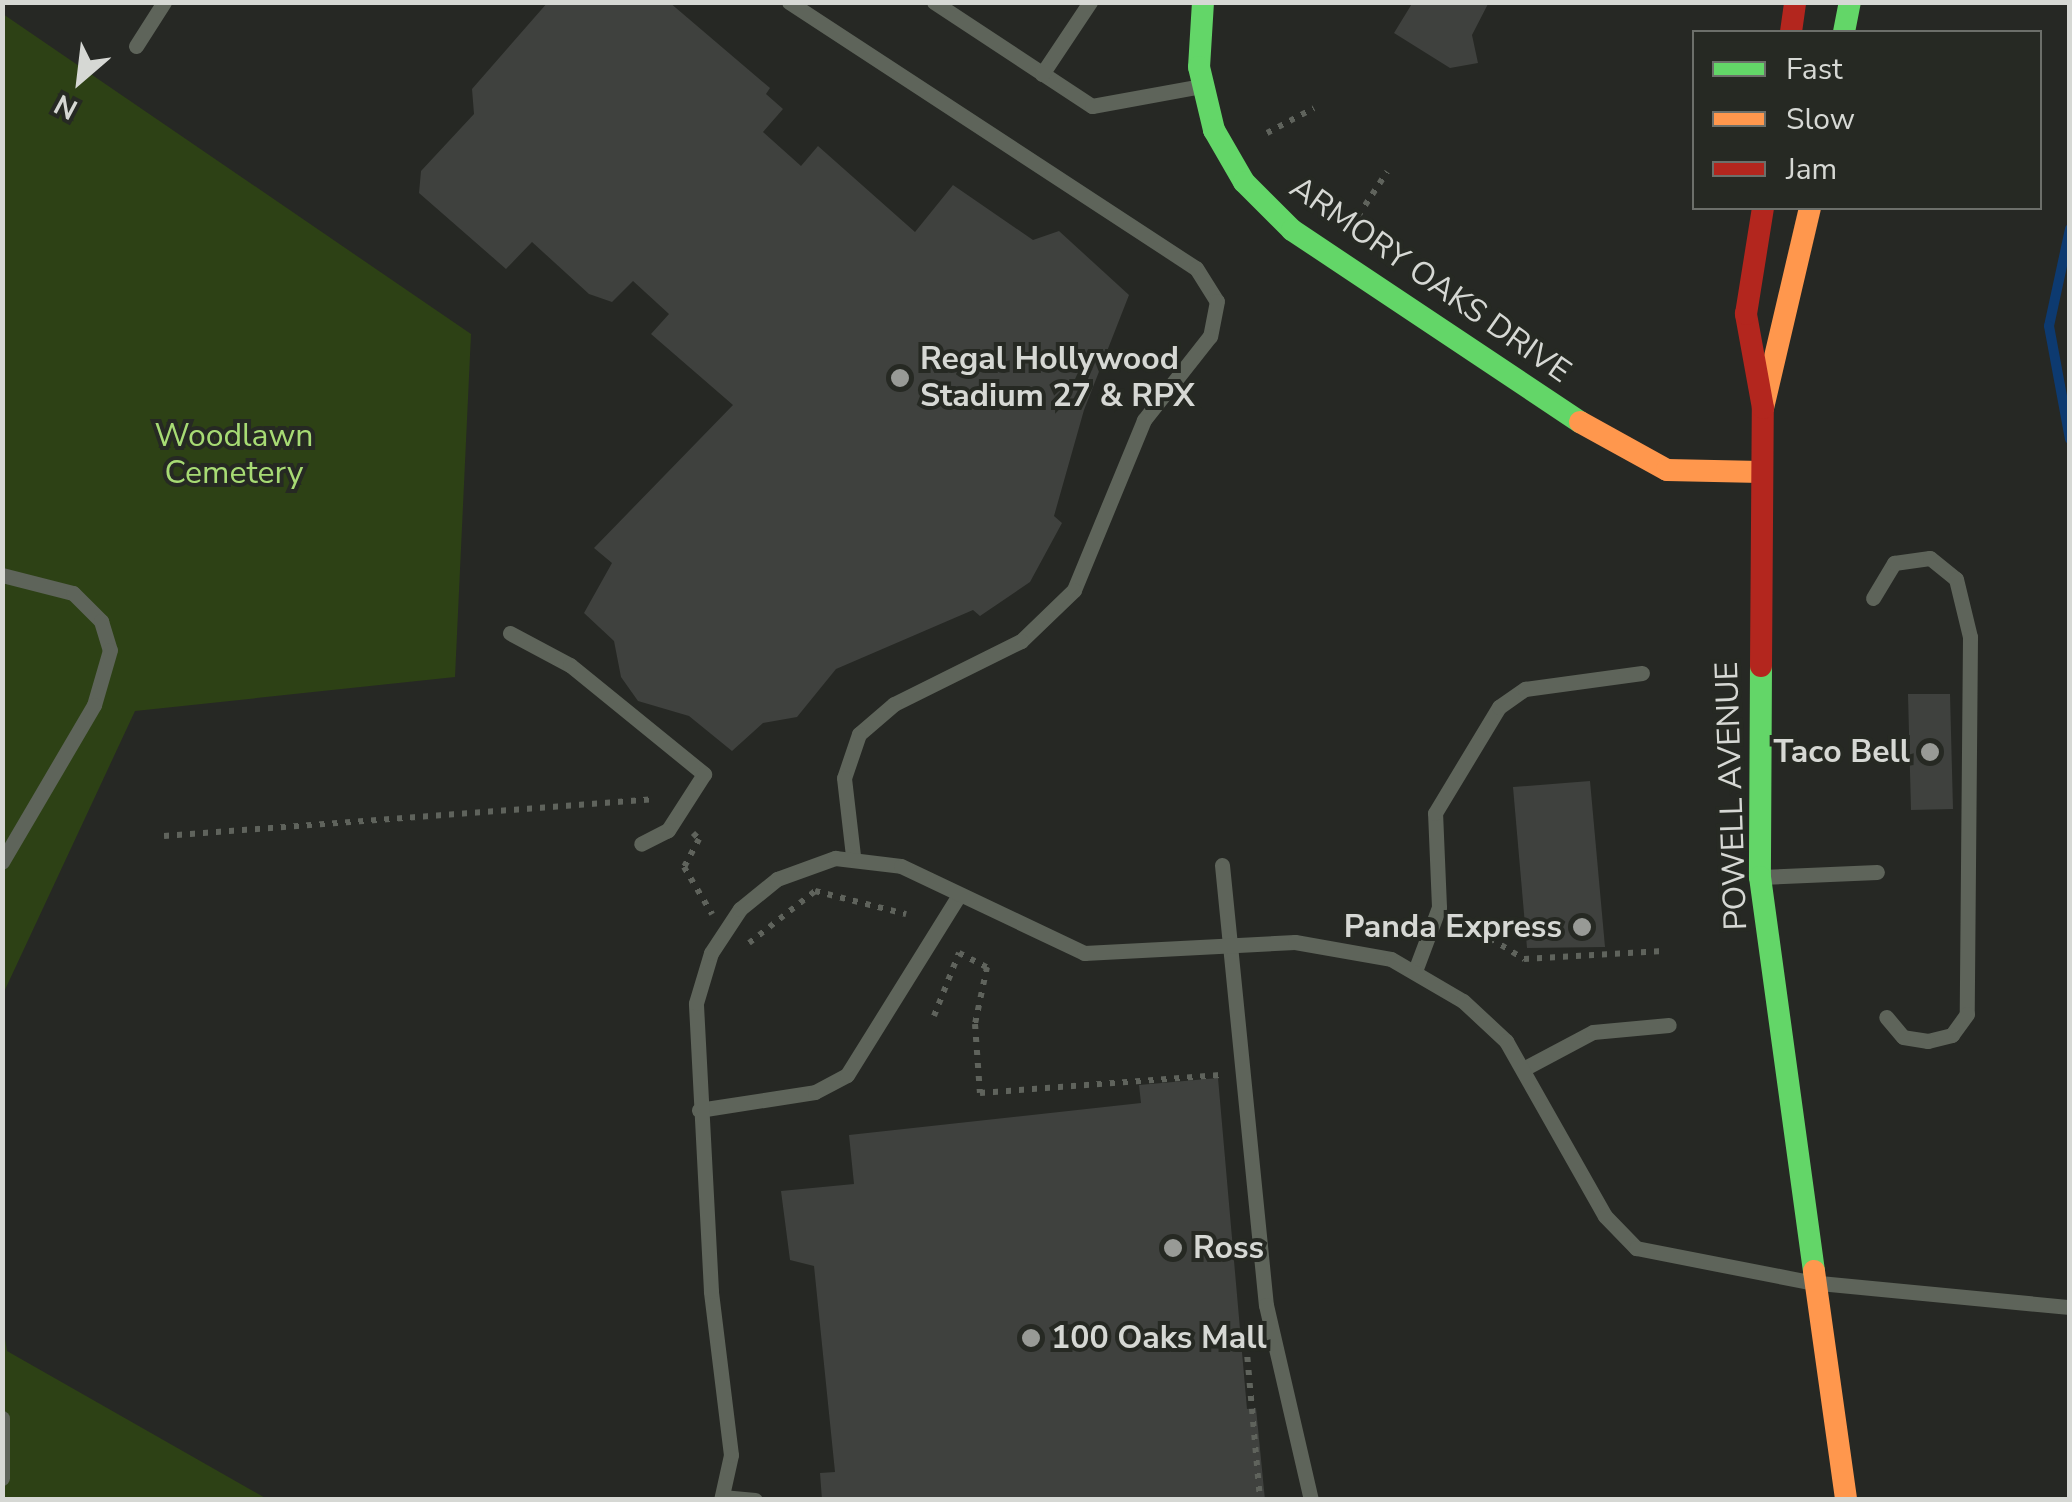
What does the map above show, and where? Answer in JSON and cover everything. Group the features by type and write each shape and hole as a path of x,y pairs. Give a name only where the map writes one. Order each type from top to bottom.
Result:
{"main road":[{"name":"ARMORY OAKS DRIVE","path":"1203,2 1202,86 1244,182 1324,253 1633,458 1667,470 1761,472"},
{"path":"1791,30 1796,2"},
{"path":"1844,30 1850,2"},
{"name":"POWELL AVENUE","path":"1763,210 1746,314 1762,408 1760,877 1809,1282 1846,1500"},
{"path":"1762,408 1810,210"}],"lane":[{"path":"136,46 164,2"},
{"path":"789,2 1196,268 1216,301 1210,336 1144,420 1074,590 1022,641 894,704 859,734 844,778 852,856"},
{"path":"934,2 1092,106 1202,86"},
{"path":"1042,74 1090,2"},
{"path":"1873,598 1894,564 1930,558 1956,580 1970,637 1967,1014 1952,1034 1928,1042 1903,1037 1886,1017"},
{"path":"2,575 72,592 101,621 110,650 94,705 2,862"},
{"path":"510,633 570,665 704,774 678,818 641,844"},
{"path":"1415,971 1439,907 1434,814 1499,706 1525,689 1642,674"},
{"path":"755,1500 722,1498 731,1455 699,1110 696,1003 718,938 777,880 852,856 902,866 1084,953 1230,944 1327,944 1415,971 1487,1020 1525,1068 1625,1240 1682,1263 1809,1282 2070,1306"},
{"path":"1222,865 1266,1305 1310,1500"},
{"path":"1760,877 1877,872"},
{"path":"699,1110 814,1092 847,1075 960,895"},
{"path":"1525,1068 1592,1032 1669,1025"},
{"path":"2,1418 2,1478"}],"path":[{"path":"1267,132 1314,108"},
{"path":"1358,216 1387,172"},
{"path":"164,836 653,799"},
{"path":"678,818 699,839 684,867 716,917"},
{"path":"744,952 815,891 906,914"},
{"path":"1439,907 1524,959 1663,952"},
{"path":"934,1016 960,953 987,968 975,1024 980,1094 1219,1073 1224,1088"}],"green space":[{"name":"Woodlawn Cemetery","path":"3,14 471,334 455,677 135,711 3,994"},
{"path":"2,1320 7,1351 267,1499 3,1499"}],"building":[{"name":"Regal Hollywood Stadium 27 & RPX","path":"548,2 669,2 770,88 766,94 783,109 763,132 801,166 818,146 915,232 953,185 1033,240 1059,231 1129,295 1084,410 1054,516 1062,523 1030,582 980,616 973,610 836,669 797,717 763,723 732,751 689,716 638,701 621,677 614,641 584,613 612,563 594,548 733,405 651,334 669,314 633,281 612,302 589,294 532,242 506,269 419,193 421,171 474,114 472,89"},
{"path":"1413,2 1489,2 1472,35 1478,63 1450,68 1394,33"},
{"name":"Taco Bell","path":"1908,694 1950,694 1953,809 1911,810"},
{"path":"1590,781 1605,947 1527,948 1513,787"},
{"name":"100 Oaks Mall","path":"1218,1078 1247,1409 1256,1408 1265,1500 822,1500 820,1473 835,1472 814,1266 790,1260 781,1191 854,1184 849,1135 1141,1103 1139,1085"}],"waterway":[{"path":"2070,229 2049,326 2070,439"}],"traffic: fast":[{"path":"1203,2 1199,67 1214,130 1244,182 1292,230 1580,422"},
{"path":"1844,30 1850,2"},
{"path":"1761,666 1760,877 1814,1271"}],"traffic: slow":[{"path":"1763,408 1810,210"},
{"path":"1580,422 1667,470 1761,472"},
{"path":"1814,1271 1846,1500"}],"traffic: jam":[{"path":"1791,30 1795,2"},
{"path":"1761,666 1763,408 1746,314 1763,210"}],"place":[{"name":"Regal Hollywood Stadium 27 & RPX","path":"900,378"},
{"name":"Taco Bell","path":"1930,752"},
{"name":"Panda Express","path":"1582,927"},
{"name":"Ross","path":"1173,1248"},
{"name":"100 Oaks Mall","path":"1031,1338"}]}
